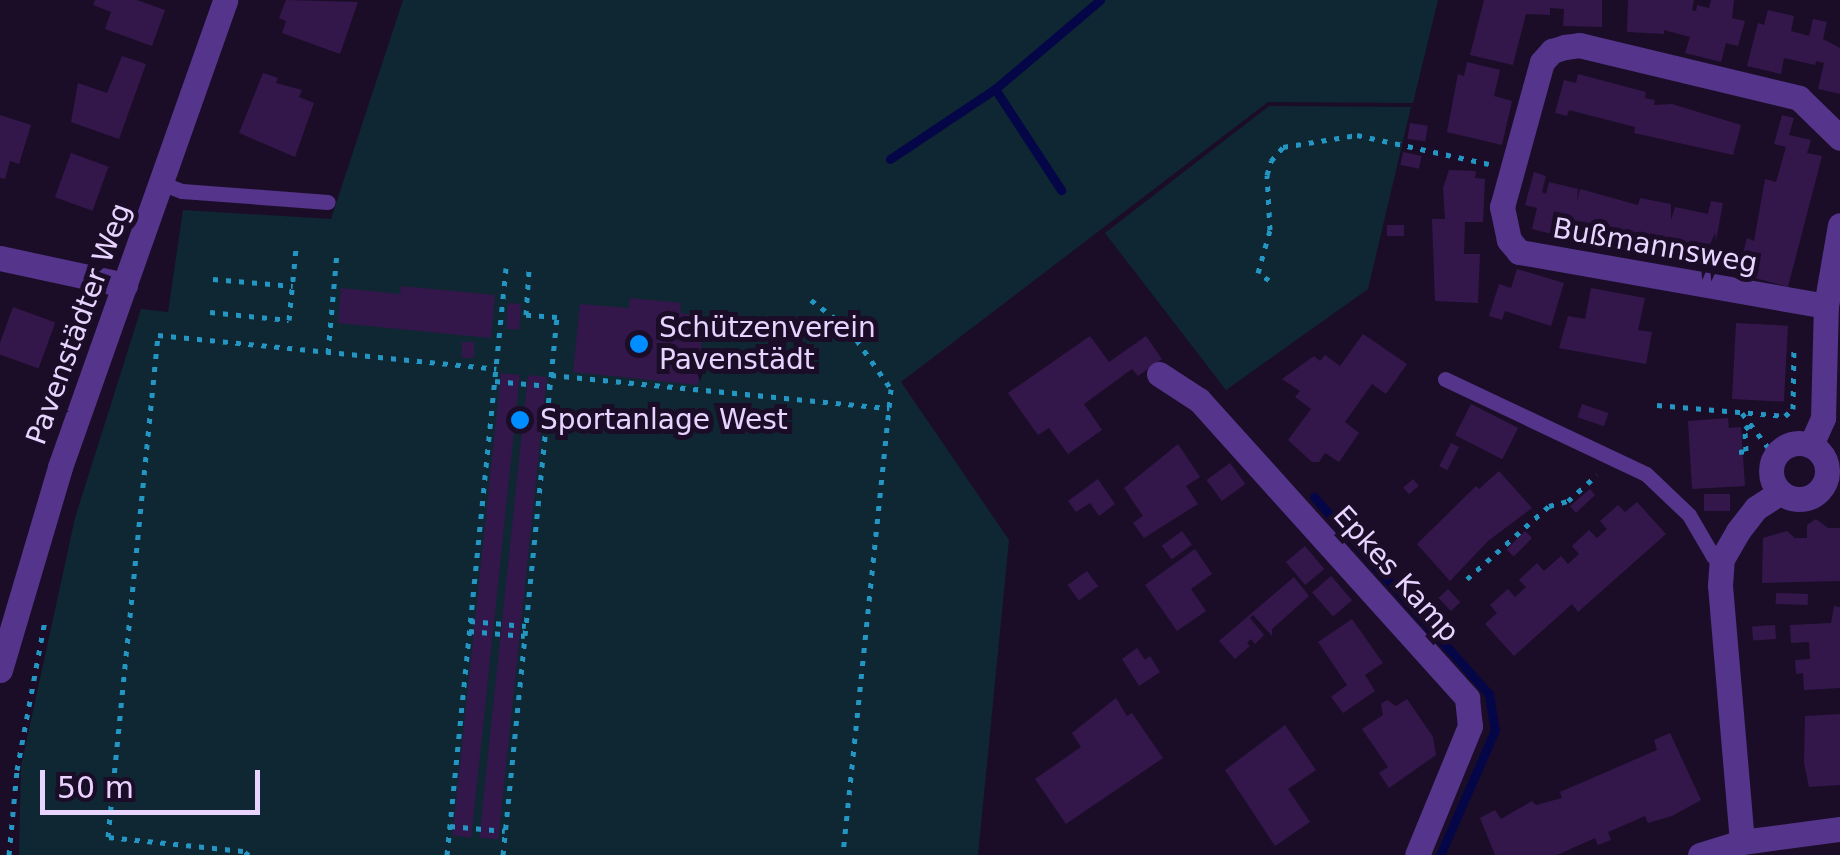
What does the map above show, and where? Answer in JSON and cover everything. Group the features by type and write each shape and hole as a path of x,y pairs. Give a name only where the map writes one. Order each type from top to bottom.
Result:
{"street":[{"name":"Pavenstädter Weg","path":"0,670 43,518 226,0"},
{"name":"Bußmannsweg","path":"1826,306 1519,252 1504,224 1502,207 1542,62 1552,51 1579,45 1799,98 1840,138"},
{"path":"1811,445 1823,418 1826,306 1840,225"},
{"path":"0,258 125,285"},
{"name":"Epkes Kamp","path":"1159,374 1199,400 1467,698 1470,726 1417,855"},
{"path":"1791,443 1811,445 1824,456 1832,492 1802,501 1779,493 1770,475 1774,455 1791,443"},
{"path":"1742,842 1725,662 1722,559 1756,508 1779,493"},
{"path":"1700,855 1742,842 1840,829"}],"lane":[{"path":"161,183 182,191 328,202"},
{"path":"1445,379 1646,474 1688,515 1713,556 1722,559"}],"path":[{"path":"1268,280 1258,272 1270,230 1266,175 1283,147 1358,135 1512,170"},
{"path":"210,312 289,320 296,249"},
{"path":"328,352 336,253"},
{"path":"447,855 506,268"},
{"path":"503,855 557,317 526,315 529,270"},
{"path":"213,280 292,286"},
{"path":"811,300 850,330 891,389 843,855"},
{"path":"249,855 108,836 158,336 496,369"},
{"path":"1657,405 1785,416 1793,410 1794,348"},
{"path":"551,375 888,408"},
{"path":"495,381 550,386"},
{"path":"1742,412 1774,455"},
{"path":"1740,452 1746,451 1745,430 1750,425"},
{"path":"1467,579 1549,506 1568,502 1602,470 1609,456"},
{"path":"9,855 17,770 48,606"},
{"path":"470,621 526,626"},
{"path":"469,631 525,636"},
{"path":"450,826 505,831"}],"shaded area":[{"name":"Sportanlage West","path":"403,0 1438,0 1413,103 1268,102 901,382 1009,540 978,855 19,855 21,766 75,518 141,309 168,312 183,210 331,219"},
{"path":"1269,106 1411,107 1368,289 1226,390 1105,233"}],"building":[{"path":"95,0 137,0 165,10 152,46 105,29 111,12 93,5"},
{"path":"286,0 358,2 340,54 282,33 286,21 279,18"},
{"path":"1484,0 1602,0 1602,27 1563,26 1564,9 1550,8 1550,15 1526,14 1513,65 1470,55"},
{"path":"1628,0 1694,0 1692,10 1696,11 1697,5 1709,8 1711,0 1734,0 1732,18 1745,21 1738,46 1726,43 1721,62 1685,53 1690,37 1664,30 1664,34 1627,32"},
{"path":"1768,10 1794,16 1791,31 1809,36 1813,19 1827,22 1823,39 1840,48 1840,94 1818,89 1824,63 1816,61 1815,65 1784,58 1781,74 1747,66 1758,23 1764,25"},
{"path":"122,56 146,64 119,139 71,122 78,83 107,93"},
{"path":"1467,62 1500,70 1494,96 1512,101 1502,145 1447,132 1458,74 1464,76"},
{"path":"263,73 278,78 276,83 302,90 299,97 314,103 295,157 239,133"},
{"path":"1578,74 1646,92 1645,98 1655,100 1654,105 1672,104 1741,125 1733,155 1634,133 1635,127 1569,110 1567,116 1555,113 1564,80 1576,83"},
{"path":"0,115 31,125 19,164 10,161 5,179 0,178"},
{"path":"1782,115 1794,118 1789,135 1811,140 1807,153 1822,156 1788,287 1751,277 1755,264 1741,261 1747,238 1754,241 1765,179 1776,182 1786,147 1774,144"},
{"path":"1410,123 1428,126 1425,142 1407,139"},
{"path":"1403,152 1422,156 1419,169 1400,165"},
{"path":"71,153 109,167 93,211 55,197"},
{"path":"1449,170 1476,171 1475,178 1485,179 1483,222 1465,222 1464,254 1480,254 1478,303 1435,301 1432,219 1445,219 1443,188"},
{"path":"1534,172 1546,176 1542,192 1546,194 1549,182 1578,189 1577,202 1580,189 1638,205 1640,198 1671,204 1671,220 1675,207 1708,214 1711,201 1723,203 1714,251 1702,249 1698,263 1629,250 1632,238 1604,231 1600,246 1532,229 1537,208 1525,205"},
{"path":"1387,225 1404,225 1404,236 1387,236"},
{"path":"1517,269 1564,283 1551,326 1505,311 1502,320 1489,316 1499,284 1511,288"},
{"path":"401,286 495,295 491,338 338,323 341,288 400,294"},
{"path":"1591,288 1645,298 1638,330 1652,332 1646,364 1559,348 1568,316 1585,319"},
{"name":"Schützenverein Pavenstädt","path":"630,298 681,303 680,313 704,316 698,385 573,372 580,304 629,308"},
{"path":"508,303 521,304 519,330 506,329"},
{"path":"13,307 55,322 39,368 0,354 0,343"},
{"path":"1736,323 1788,326 1784,402 1732,399"},
{"path":"1363,334 1407,364 1386,394 1372,384 1345,422 1359,433 1339,462 1325,453 1319,462 1312,462 1288,440 1311,409 1295,397 1300,391 1282,379 1314,356 1320,361 1325,355 1340,366"},
{"path":"1090,336 1109,362 1146,336 1162,359 1138,376 1132,369 1084,404 1102,430 1068,454 1049,428 1038,435 1008,393"},
{"path":"462,342 474,342 474,358 462,358"},
{"path":"501,373 520,375 471,837 452,835"},
{"path":"528,375 547,377 498,839 479,837"},
{"path":"1471,404 1518,428 1502,459 1455,435"},
{"path":"1582,404 1608,413 1604,426 1577,417"},
{"path":"1728,418 1729,428 1741,427 1745,486 1692,489 1688,421"},
{"path":"1451,443 1459,447 1447,470 1439,466"},
{"path":"1178,444 1200,477 1186,486 1198,504 1144,538 1133,523 1143,516 1124,488"},
{"path":"1230,463 1245,484 1222,501 1207,480"},
{"path":"1499,471 1532,508 1488,541 1450,581 1417,544 1476,486 1479,489"},
{"path":"1098,479 1115,504 1099,516 1090,503 1076,512 1068,501"},
{"path":"1413,479 1419,486 1409,494 1403,488"},
{"path":"1590,489 1595,495 1576,513 1570,506"},
{"path":"1704,494 1730,494 1730,511 1704,511"},
{"path":"1637,502 1666,534 1578,612 1572,604 1514,656 1485,624 1497,613 1490,605 1508,589 1515,597 1526,587 1519,580 1537,563 1544,571 1561,556 1568,564 1579,554 1572,546 1589,530 1597,538 1607,529 1600,521 1618,505 1625,512"},
{"path":"1816,519 1828,528 1840,528 1840,581 1762,583 1763,538 1787,531 1795,538 1807,538 1807,525"},
{"path":"1182,531 1192,545 1172,559 1162,546"},
{"path":"1525,531 1532,538 1514,556 1507,549"},
{"path":"1305,546 1324,569 1305,585 1286,562"},
{"path":"1195,549 1212,574 1191,589 1206,611 1177,631 1145,585"},
{"path":"1087,571 1098,586 1079,600 1068,585"},
{"path":"1331,576 1352,600 1333,617 1312,592"},
{"path":"1294,577 1309,596 1272,629 1272,636 1253,615 1250,618 1264,635 1255,644 1251,639 1247,643 1250,646 1235,659 1219,641"},
{"path":"1448,589 1460,602 1451,611 1438,598"},
{"path":"1776,593 1808,594 1808,605 1776,604"},
{"path":"1834,606 1840,607 1840,688 1804,690 1803,673 1796,674 1795,660 1810,659 1809,642 1791,643 1790,625 1831,623"},
{"path":"1352,619 1383,663 1365,675 1375,691 1343,713 1331,697 1347,685 1318,642"},
{"path":"1775,625 1776,639 1753,641 1752,627"},
{"path":"1137,648 1145,660 1150,656 1160,672 1139,686 1122,659"},
{"path":"1116,698 1127,716 1132,713 1163,758 1066,824 1035,779 1081,747 1072,733"},
{"path":"1407,699 1433,737 1436,755 1389,788 1379,773 1388,767 1362,729 1383,715 1381,704 1387,700 1396,706"},
{"path":"1840,714 1840,785 1809,787 1804,763 1805,716"},
{"path":"1285,725 1316,770 1288,789 1310,822 1275,846 1225,770"},
{"path":"1670,733 1701,800 1672,816 1648,823 1645,816 1608,832 1611,840 1598,845 1595,838 1557,855 1495,855 1480,818 1495,810 1501,819 1532,801 1536,805 1562,798 1560,792 1657,750 1654,740"}],"waterway":[{"path":"890,159 995,89 1100,0"},
{"path":"995,89 1061,190"},
{"path":"1314,497 1489,694 1495,730 1440,855"}],"place":[{"name":"Schützenverein Pavenstädt","path":"639,344"},
{"name":"Sportanlage West","path":"520,420"}]}
